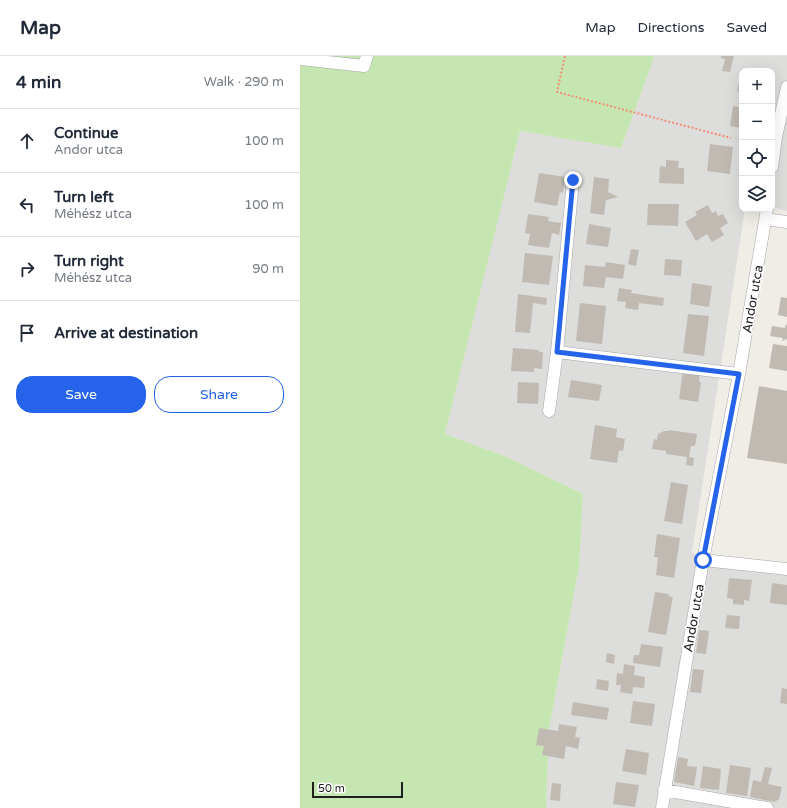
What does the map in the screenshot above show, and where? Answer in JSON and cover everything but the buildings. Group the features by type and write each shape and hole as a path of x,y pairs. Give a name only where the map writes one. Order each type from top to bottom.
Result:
{"street":[{"path":"300,60 364,66 367,56"},
{"path":"775,144 787,87"},
{"path":"550,411 573,180"},
{"path":"766,214 787,222"},
{"name":"Andor utca","path":"662,808 703,560 739,374 766,214"},
{"path":"557,352 739,374"},
{"path":"703,560 787,569"},
{"path":"664,790 767,808"}],"path":[{"path":"565,56 556,92 732,138"}],"shaded area":[{"path":"654,56 787,56 787,211 775,208 775,68 739,68 739,212 745,212 692,552 703,560 787,568 787,808 546,808 549,729 579,567 583,494 507,457 445,434 520,131 621,148"}],"green space":[{"path":"300,56 654,56 621,148 520,131 445,434 507,457 583,494 579,567 549,729 546,808 300,808"}],"route":[{"path":"573,180 557,352 739,374 703,560"}]}
